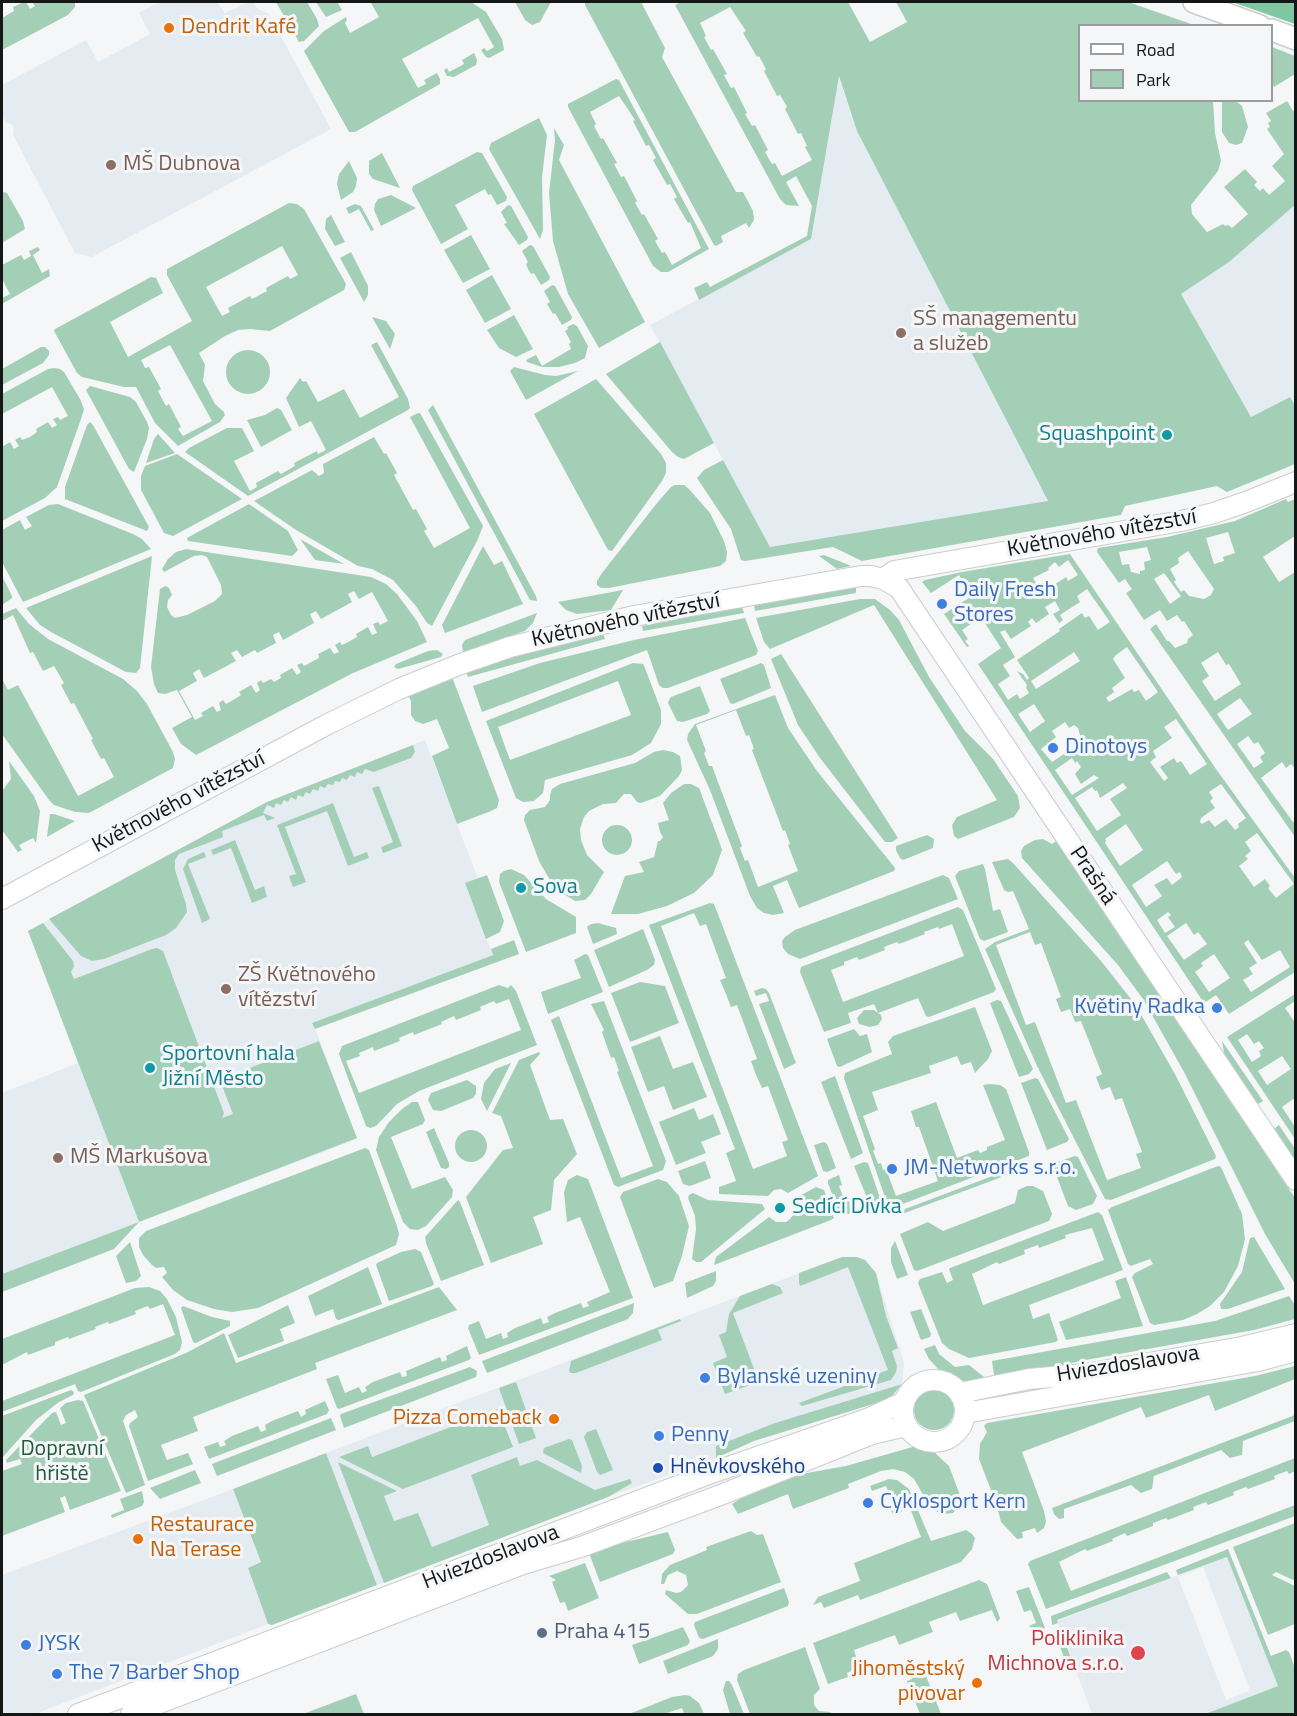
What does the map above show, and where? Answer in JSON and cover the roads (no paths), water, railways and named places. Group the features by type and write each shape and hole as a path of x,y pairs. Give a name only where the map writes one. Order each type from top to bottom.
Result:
{"main road":[{"path":"1194,2 1254,24"},
{"path":"1273,30 1296,39"}],"street":[{"name":"Květnového vítězství","path":"2,899 326,725 399,690 458,665 510,647 634,616 861,576 883,579 894,571 1181,521 1235,506 1296,482"},
{"name":"Prašná","path":"883,579 899,588 1296,1180"},
{"name":"Hviezdoslavova","path":"78,1714 714,1472 867,1419 904,1402 911,1389 931,1380 947,1382 960,1394 1029,1379 1085,1374 1242,1347 1296,1334"},
{"name":"Hviezdoslavova","path":"965,1413 1258,1361 1296,1351"},
{"path":"904,1402 902,1410 906,1426 920,1439 937,1442 947,1439 959,1429 965,1413 960,1394"},
{"name":"Hviezdoslavova","path":"131,1714 523,1564 580,1546 723,1494 872,1434 906,1426"}],"place":[{"name":"Dendrit Kafé","path":"169,28"},
{"name":"MŠ Dubnova","path":"111,165"},
{"name":"SŠ managementu a služeb","path":"901,333"},
{"name":"Squashpoint","path":"1167,435"},
{"name":"Daily Fresh Stores","path":"942,604"},
{"name":"Dinotoys","path":"1053,748"},
{"name":"Sova","path":"521,888"},
{"name":"ZŠ Květnového vítězství","path":"226,989"},
{"name":"Květiny Radka","path":"1217,1008"},
{"name":"Sportovní hala Jižní Město","path":"150,1068"},
{"name":"MŠ Markušova","path":"58,1158"},
{"name":"JM-Networks s.r.o.","path":"892,1169"},
{"name":"Sedící Dívka","path":"780,1208"},
{"name":"Bylanské uzeniny","path":"705,1378"},
{"name":"Pizza Comeback","path":"554,1419"},
{"name":"Penny","path":"659,1436"},
{"name":"Hněvkovského","path":"658,1468"},
{"name":"Cyklosport Kern","path":"868,1503"},
{"name":"Restaurace Na Terase","path":"138,1539"},
{"name":"Praha 415","path":"542,1633"},
{"name":"JYSK","path":"26,1645"},
{"name":"Poliklinika Michnova s.r.o.","path":"1138,1653"},
{"name":"The 7 Barber Shop","path":"57,1674"},
{"name":"Jihoměstský pivovar","path":"977,1683"}],"park label":[{"name":"Dopravní hřiště","path":"62,1462"}]}
